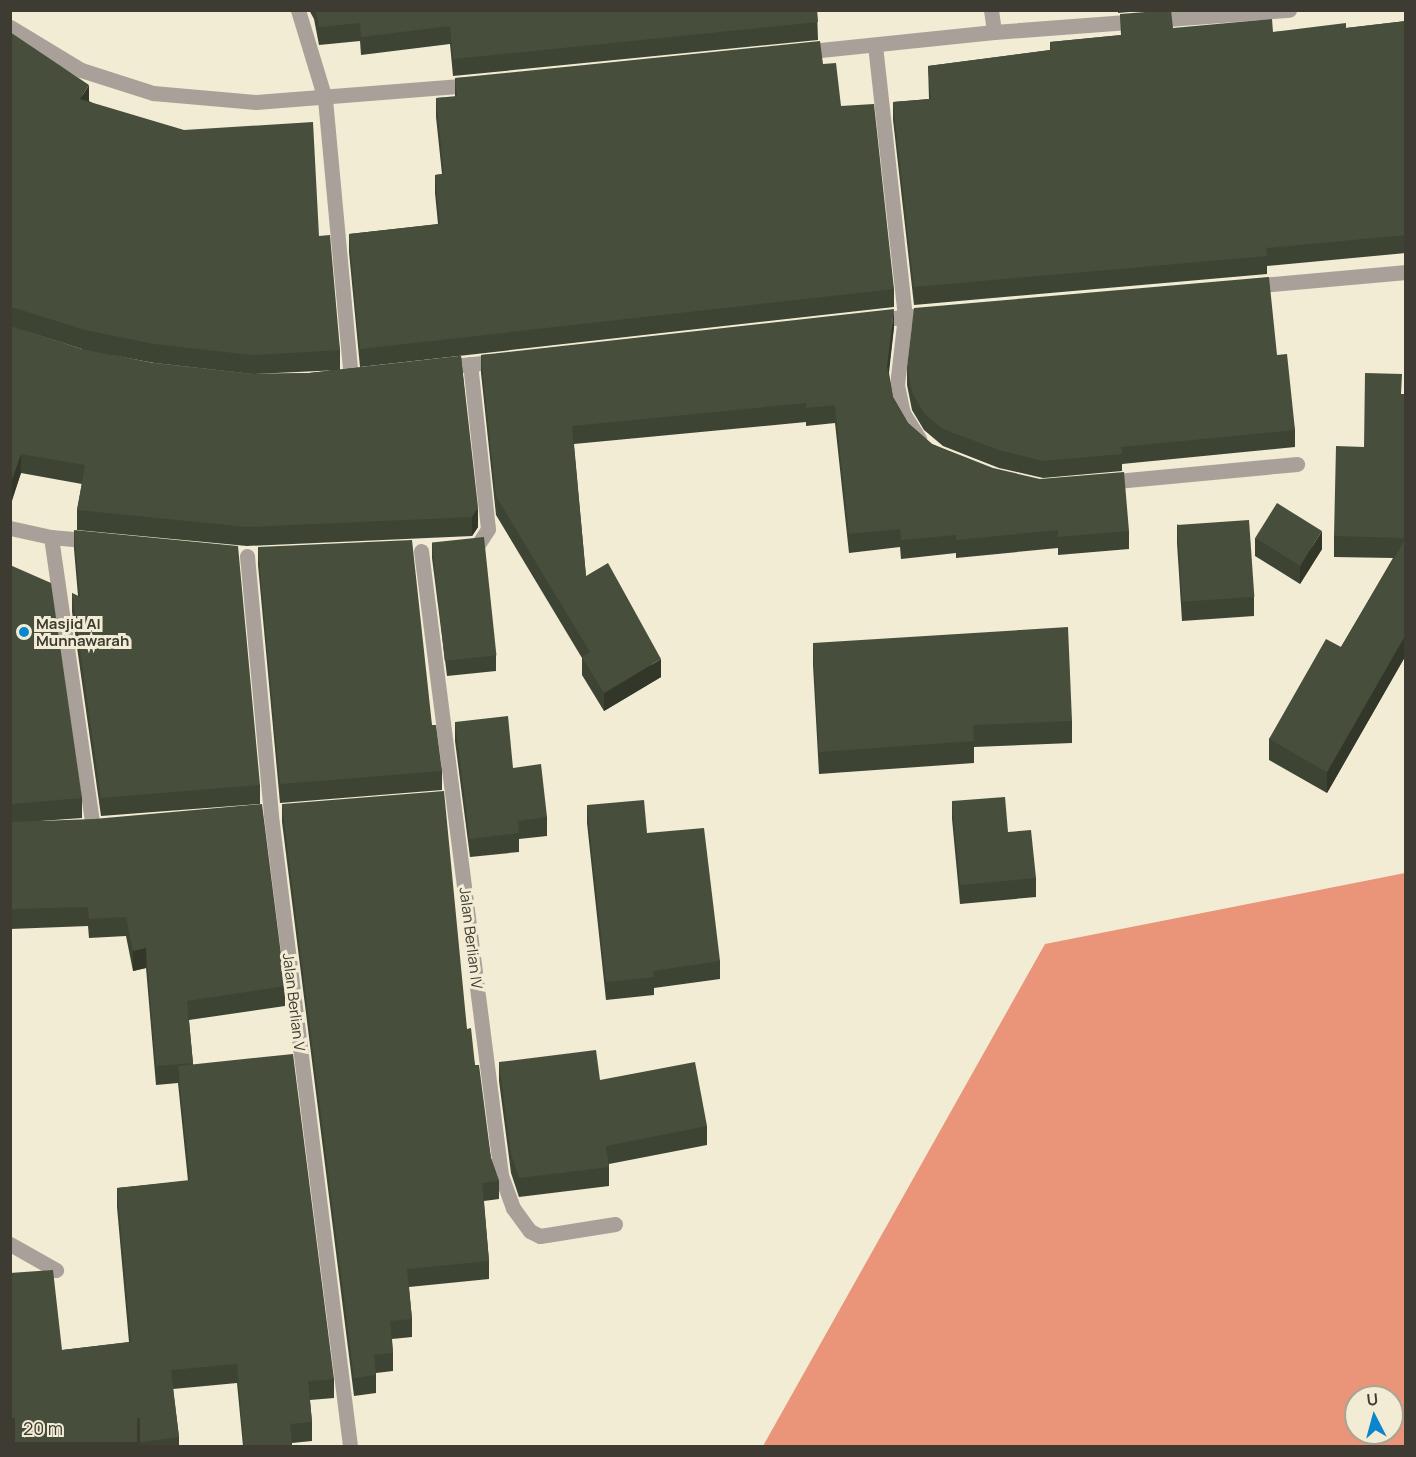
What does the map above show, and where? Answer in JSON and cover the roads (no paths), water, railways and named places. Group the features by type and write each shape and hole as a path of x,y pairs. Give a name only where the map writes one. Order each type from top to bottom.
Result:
{"street":[{"path":"298,10 325,99 357,377 330,381"},
{"path":"991,10 994,32"},
{"path":"782,54 994,32 1288,10"},
{"path":"10,27 81,70 153,93 256,102 325,99 489,83"},
{"path":"875,45 905,316 897,385 903,413 916,436 930,448"},
{"path":"1239,287 1406,272"},
{"path":"858,321 953,312"},
{"path":"422,370 517,359"},
{"path":"455,548 477,546 488,529 470,364"},
{"path":"1088,484 1297,464"},
{"path":"10,528 51,537 108,542"},
{"path":"51,537 93,829"},
{"name":"Jalan Berlian IV","path":"421,551 447,799 501,1175 513,1208 530,1231 540,1236 615,1224"},
{"name":"Jalan Berlian V","path":"247,556 271,816 350,1446"},
{"path":"10,1244 56,1270"}],"place":[{"name":"Masjid Al Munnawarah","path":"24,632"}]}
